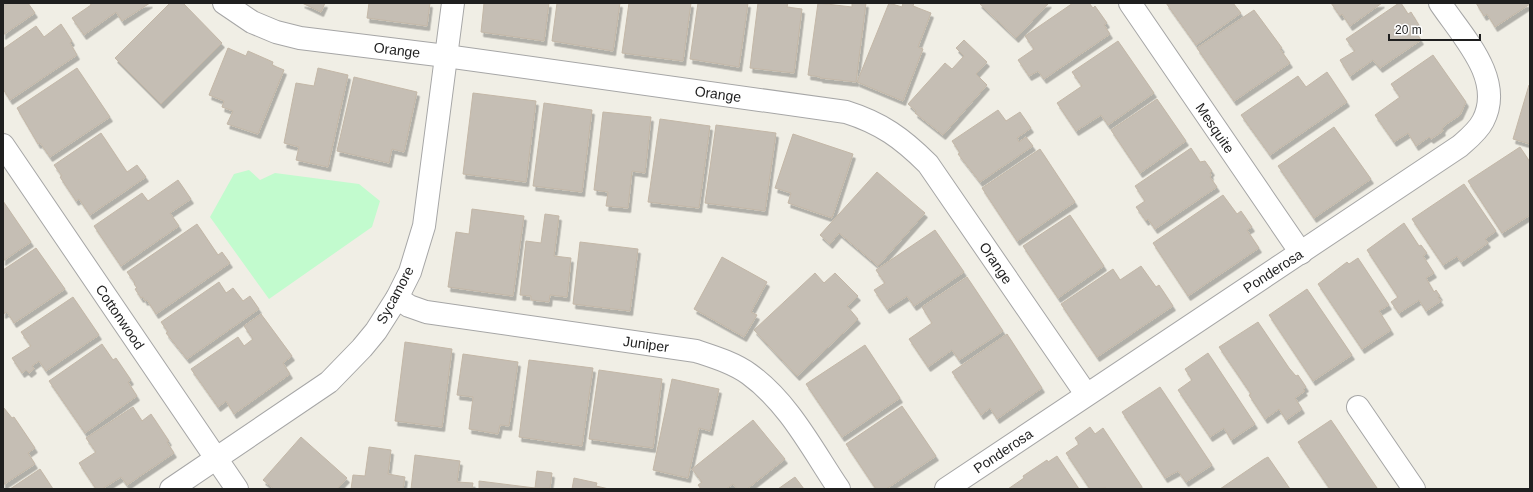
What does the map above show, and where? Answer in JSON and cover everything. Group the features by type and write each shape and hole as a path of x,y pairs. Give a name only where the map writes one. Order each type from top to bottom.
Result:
{"lane":[{"name":"Orange","path":"224,3 252,22 276,32 300,38 446,56 846,112 869,119 890,131 928,164 1086,394"},
{"name":"Sycamore","path":"172,489 329,382 362,348 376,331 397,298 410,272 424,226 453,3"},
{"name":"Mesquite","path":"1130,3 1301,253"},
{"name":"Ponderosa","path":"946,489 1086,394 1301,253 1460,146 1473,134 1483,122 1488,106 1489,90 1486,74 1440,3"},
{"name":"Cottonwood","path":"3,144 237,489"},
{"name":"Juniper","path":"397,298 409,306 426,312 696,351 722,360 748,373 769,390 786,409 839,489"},
{"path":"1358,407 1414,489"}],"green space":[{"path":"249,170 260,180 275,173 359,184 380,201 372,227 269,299 210,217 234,174"}],"building":[{"path":"3,3 28,3 35,13 3,35"},
{"path":"90,3 150,3 122,21 116,12 84,35 72,18 91,5"},
{"path":"170,3 183,3 222,43 161,104 115,58"},
{"path":"302,3 325,3 321,12"},
{"path":"369,3 430,3 427,26 367,18"},
{"path":"484,3 549,3 544,41 481,32"},
{"path":"557,3 620,3 613,51 552,41"},
{"path":"629,3 691,3 683,61 622,53"},
{"path":"698,3 748,3 739,67 690,59"},
{"path":"758,3 788,3 787,7 802,9 794,73 750,68"},
{"path":"818,3 852,7 852,3 866,3 856,82 820,78 808,75"},
{"path":"889,3 902,7 903,3 914,3 913,6 931,13 918,47 923,49 903,101 857,82"},
{"path":"979,3 1049,3 1016,38"},
{"path":"1073,3 1089,3 1093,8 1095,6 1107,23 1104,25 1110,34 1044,79 1038,71 1029,76 1018,60 1034,49 1025,36"},
{"path":"1166,3 1233,3 1241,13 1196,45"},
{"path":"1331,3 1382,3 1350,26 1342,14 1340,16"},
{"path":"1401,3 1408,14 1411,12 1420,27 1415,31 1421,40 1380,68 1373,60 1350,76 1340,60 1355,51 1346,39"},
{"path":"1476,3 1530,4 1495,27 1487,14 1484,16"},
{"path":"1254,10 1282,48 1280,49 1290,63 1234,101 1197,48"},
{"path":"61,24 72,41 70,43 77,55 10,100 3,89 3,49 36,26 44,37"},
{"path":"964,40 987,62 976,74 987,85 943,135 915,113 916,111 908,104 945,63 952,69 964,56 956,48"},
{"path":"1118,41 1154,93 1108,125 1101,115 1076,131 1057,103 1082,86 1072,72"},
{"path":"228,48 246,56 248,51 273,62 272,65 284,70 258,134 227,124 233,111 222,107 224,101 209,95"},
{"path":"1433,55 1466,102 1460,115 1445,125 1442,129 1443,131 1431,139 1429,137 1416,146 1408,133 1394,142 1375,115 1400,97 1391,84"},
{"path":"77,68 110,117 50,157 40,143 38,144 17,108"},
{"path":"318,68 348,75 328,167 296,160 299,147 284,143 296,83 314,86"},
{"path":"1327,72 1347,102 1270,155 1241,115 1298,76 1306,87"},
{"path":"354,77 417,92 404,152 392,149 389,163 337,151"},
{"path":"1529,85 1530,86 1530,144 1513,139"},
{"path":"473,93 536,101 526,182 463,174"},
{"path":"1157,99 1186,141 1140,173 1111,130"},
{"path":"544,103 592,110 582,192 533,186"},
{"path":"998,110 1006,121 1020,112 1031,128 1017,138 1019,142 1026,137 1033,146 980,182 958,154 960,153 952,141"},
{"path":"603,112 651,117 645,173 632,171 628,208 606,206 608,192 594,190"},
{"path":"660,119 710,126 699,208 648,202"},
{"path":"716,125 776,133 765,211 705,203"},
{"path":"1334,127 1371,179 1314,218 1278,166"},
{"path":"101,133 127,172 137,165 146,177 90,215 79,199 76,201 54,165"},
{"path":"793,134 853,154 832,218 788,203 791,193 775,188"},
{"path":"1520,147 1530,162 1530,215 1502,233 1468,181"},
{"path":"1191,148 1200,162 1205,161 1212,171 1210,173 1210,177 1217,187 1155,229 1148,219 1146,221 1136,207 1145,201 1135,186"},
{"path":"1040,149 1075,202 1017,241 982,188"},
{"path":"877,172 925,213 878,266 839,233 830,244 820,235"},
{"path":"178,180 191,199 170,213 179,226 121,266 94,226 142,193 148,201"},
{"path":"1464,184 1496,231 1485,239 1488,243 1461,262 1457,256 1443,265 1412,219"},
{"path":"1223,195 1237,214 1241,211 1252,227 1247,230 1259,248 1188,296 1153,243"},
{"path":"3,201 31,242 3,261"},
{"path":"472,209 524,216 513,296 448,287 456,232 469,234"},
{"path":"545,214 559,216 554,256 571,258 567,297 550,295 549,302 531,300 531,296 520,295 526,241 541,243"},
{"path":"1070,215 1104,266 1058,298 1023,246"},
{"path":"1404,223 1419,246 1421,245 1427,253 1423,256 1434,273 1426,278 1434,292 1436,290 1440,296 1438,297 1441,301 1426,311 1419,300 1399,313 1391,302 1398,297 1367,250"},
{"path":"197,224 218,255 222,252 230,263 156,314 147,300 145,301 143,297 141,298 135,289 137,288 134,284 135,283 127,272"},
{"path":"935,230 964,272 914,306 907,296 887,309 874,290 885,283 876,270"},
{"path":"580,242 638,249 630,311 573,304"},
{"path":"36,248 65,289 14,323 7,312 3,314 3,270"},
{"path":"722,257 767,282 751,312 757,315 744,337 694,309"},
{"path":"1358,258 1389,305 1379,311 1391,330 1362,349 1318,284 1347,262 1349,264"},
{"path":"1141,266 1156,287 1159,285 1173,306 1097,357 1061,304 1113,269 1120,280"},
{"path":"815,273 824,283 835,273 858,296 847,306 858,319 797,376 754,330"},
{"path":"967,277 1003,331 959,360 952,350 928,367 909,339 932,323 922,307"},
{"path":"219,282 226,293 233,288 243,301 250,296 259,309 187,359 166,333 168,332 161,322"},
{"path":"1307,289 1352,355 1313,381 1269,315"},
{"path":"73,297 99,335 46,371 39,361 32,366 34,369 29,373 26,370 22,373 12,358 31,346 21,332"},
{"path":"261,314 292,356 283,363 290,374 234,414 226,401 218,407 191,369 238,337 244,346 253,339 244,326"},
{"path":"1258,322 1289,368 1296,376 1298,375 1306,387 1303,389 1305,391 1295,398 1302,409 1286,420 1279,409 1265,419 1249,395 1251,394 1219,347"},
{"path":"1007,334 1042,388 997,419 990,408 981,415 952,372"},
{"path":"405,342 452,349 442,427 395,421"},
{"path":"102,344 113,360 116,358 131,380 128,382 137,396 85,433 49,381"},
{"path":"865,345 900,398 842,437 806,384"},
{"path":"1208,353 1255,424 1231,440 1224,428 1210,437 1178,390 1192,380 1185,369"},
{"path":"463,354 518,362 509,426 500,425 498,434 469,429 473,397 457,395"},
{"path":"529,360 593,368 582,446 519,437"},
{"path":"599,370 662,379 653,448 589,439"},
{"path":"672,379 719,389 710,431 699,428 688,478 653,470"},
{"path":"1160,387 1212,465 1186,482 1178,471 1165,478 1122,412"},
{"path":"902,406 936,456 886,489 876,489 846,444"},
{"path":"133,407 142,421 151,414 169,441 167,442 174,453 127,485 121,477 102,489 96,489 79,463 96,452 86,438"},
{"path":"3,408 12,418 14,417 35,448 28,453 35,464 3,485"},
{"path":"753,420 785,459 747,489 737,489 733,484 726,489 701,489 698,485 702,482 692,469"},
{"path":"1331,420 1377,488 1376,489 1330,489 1298,442"},
{"path":"1090,427 1095,434 1103,428 1142,487 1138,489 1090,489 1066,453 1079,444 1075,438"},
{"path":"301,437 347,478 337,489 274,489 263,480"},
{"path":"369,447 391,450 388,474 405,477 403,489 351,489 353,475 365,476"},
{"path":"415,455 460,461 457,482 473,483 472,489 411,489"},
{"path":"1057,456 1079,489 1008,489 1024,478 1023,476 1047,460 1048,462"},
{"path":"1268,457 1290,489 1220,489 1264,459"},
{"path":"40,469 53,489 10,489"},
{"path":"537,471 552,473 550,488 479,489 479,481 535,488"},
{"path":"795,477 804,489 778,489"},
{"path":"574,478 597,483 596,486 609,489 572,489"}]}
